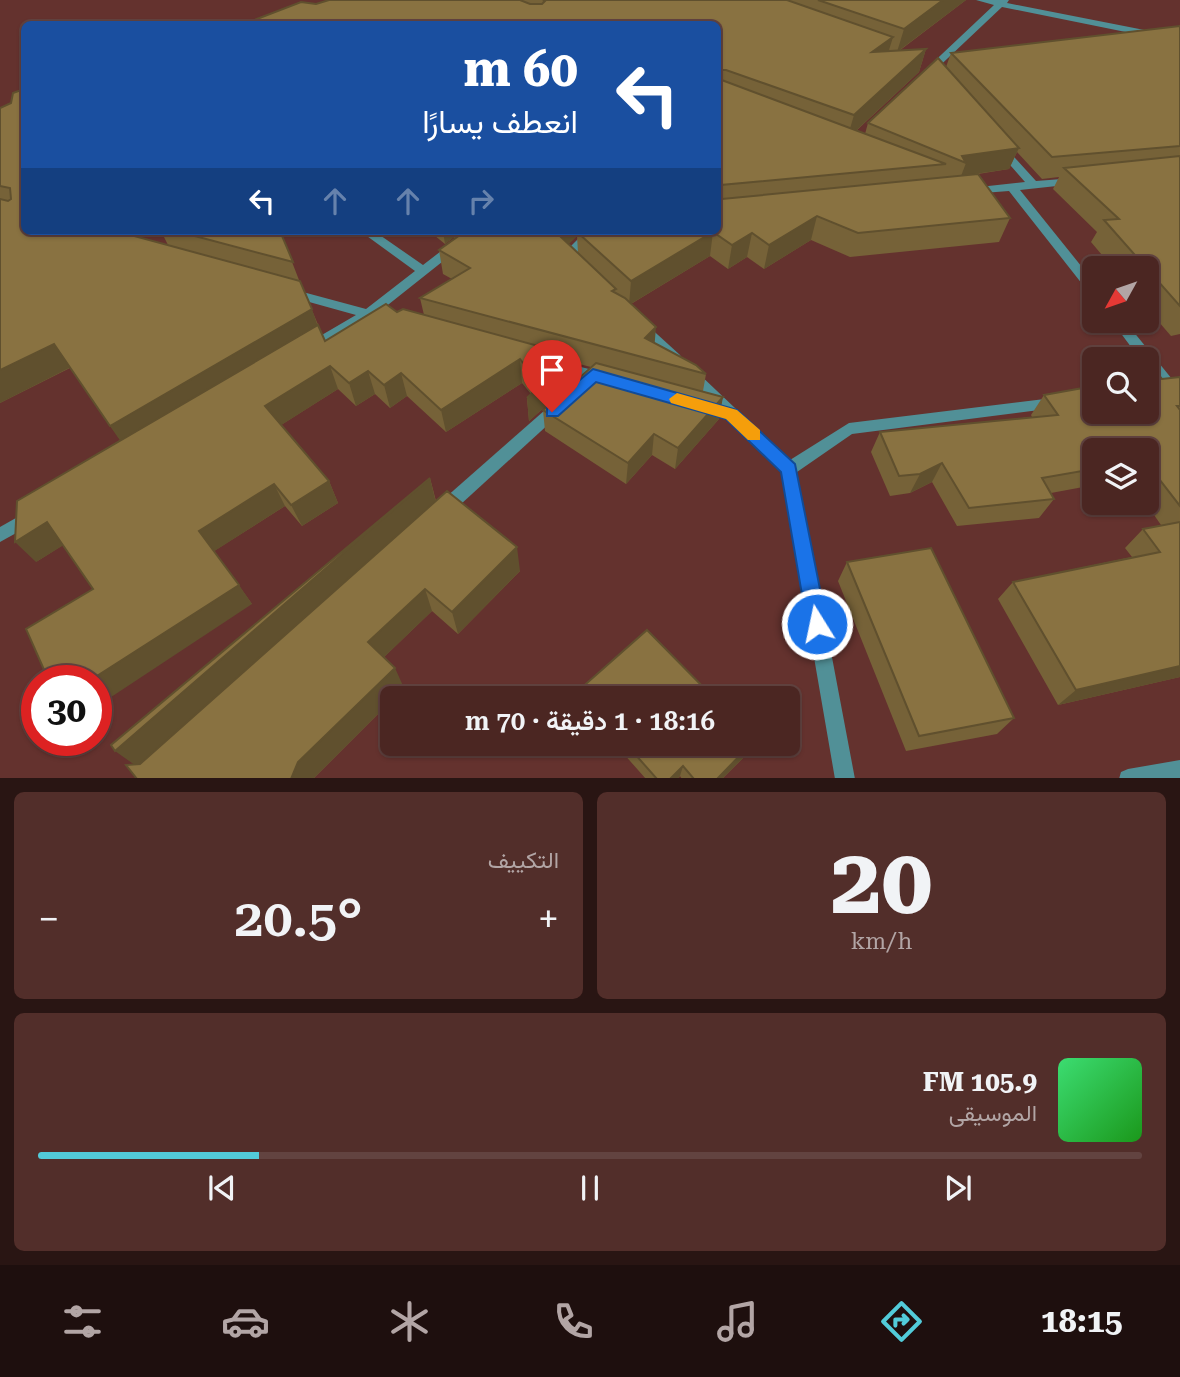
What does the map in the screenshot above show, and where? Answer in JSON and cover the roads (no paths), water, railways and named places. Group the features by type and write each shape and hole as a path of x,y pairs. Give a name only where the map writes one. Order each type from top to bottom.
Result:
{"street":[{"path":"979,0 1180,41"},
{"path":"921,79 1002,3"},
{"path":"1152,45 1180,41"},
{"path":"918,65 931,70 940,80"},
{"path":"931,70 945,68"},
{"path":"996,143 1032,185"},
{"path":"962,192 1086,180"},
{"path":"1012,187 1082,276"},
{"path":"372,235 424,271"},
{"path":"297,357 368,314 470,235"},
{"path":"586,274 567,256 589,235"},
{"path":"276,289 408,325"},
{"path":"635,321 789,469 845,778"},
{"path":"1127,333 1170,389"},
{"path":"540,361 618,382"},
{"path":"430,522 593,375"},
{"path":"789,469 849,429 1082,400"},
{"path":"694,404 732,414"},
{"path":"0,535 47,507"},
{"path":"1133,778 1180,769"}]}
